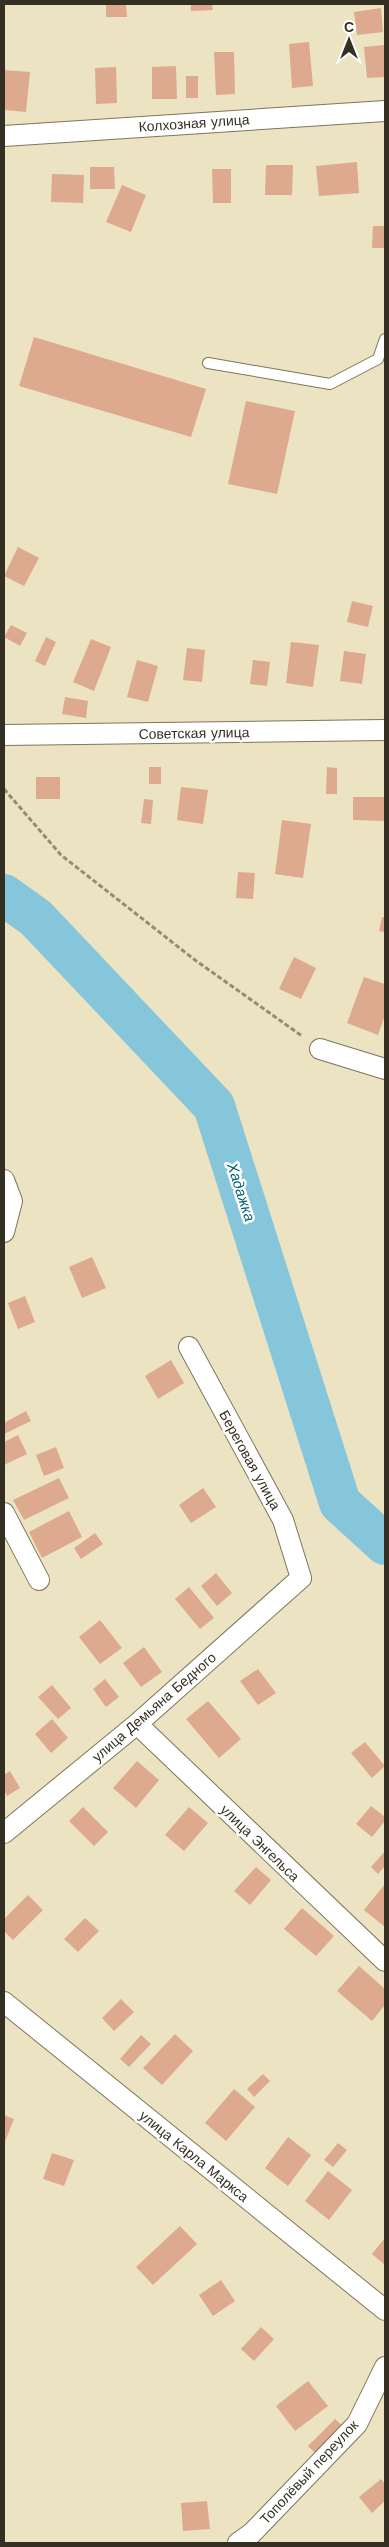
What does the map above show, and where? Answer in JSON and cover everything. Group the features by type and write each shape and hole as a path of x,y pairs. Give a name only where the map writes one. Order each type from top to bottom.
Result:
{"street":[{"name":"Колхозная улица","path":"4,136 385,111"},
{"name":"Советская улица","path":"4,736 385,730"},
{"path":"320,1049 385,1069"},
{"path":"4,1180 12,1202 4,1232"},
{"name":"Береговая улица","path":"189,1347 283,1520 301,1578"},
{"path":"4,1513 39,1580"},
{"name":"улица Демьяна Бедного","path":"4,1833 137,1724 301,1578"},
{"name":"улица Энгельса","path":"137,1724 385,1961"},
{"name":"улица Карла Маркса","path":"4,2002 385,2310"},
{"name":"Тополёвый переулок","path":"238,2543 252,2533 358,2424 385,2367"}],"lane":[{"path":"208,363 330,384 378,359 385,339"}],"path":[{"path":"4,789 61,855 195,960 320,1049"}],"building":[{"path":"106,4 126,4 127,17 106,17"},
{"path":"191,4 212,4 213,10 191,11"},
{"path":"381,8 383,32 357,35 354,12"},
{"path":"309,42 313,86 292,88 289,44"},
{"path":"384,45 385,77 367,78 364,47"},
{"path":"214,52 234,52 235,94 216,95"},
{"path":"176,66 177,99 152,99 152,67"},
{"path":"116,67 117,103 96,104 95,68"},
{"path":"4,70 30,72 26,112 4,110"},
{"path":"186,76 198,76 198,98 186,98"},
{"path":"357,162 359,193 319,196 316,166"},
{"path":"266,165 293,165 292,195 265,195"},
{"path":"90,167 114,167 115,189 90,189"},
{"path":"212,169 231,169 231,203 213,203"},
{"path":"52,174 84,175 83,203 51,202"},
{"path":"122,185 146,195 131,232 106,222"},
{"path":"373,226 385,226 385,248 372,248"},
{"path":"34,337 206,389 191,437 19,386"},
{"path":"246,401 295,411 277,494 228,484"},
{"path":"18,547 39,558 24,586 4,576"},
{"path":"352,601 373,606 368,627 347,622"},
{"path":"11,625 27,633 20,646 4,637"},
{"path":"46,637 56,642 45,666 35,661"},
{"path":"91,639 111,647 94,691 73,682"},
{"path":"291,642 319,645 313,687 286,683"},
{"path":"187,648 205,650 202,682 183,680"},
{"path":"344,651 366,654 362,684 340,681"},
{"path":"137,660 158,666 148,702 127,697"},
{"path":"253,660 270,662 267,686 250,684"},
{"path":"65,697 88,701 86,718 62,714"},
{"path":"149,767 161,767 161,784 149,784"},
{"path":"327,767 337,768 337,794 326,794"},
{"path":"36,777 60,777 60,799 36,799"},
{"path":"181,787 208,790 203,824 177,820"},
{"path":"353,797 385,797 385,821 353,820"},
{"path":"144,799 153,800 151,824 141,823"},
{"path":"282,820 311,824 303,878 275,874"},
{"path":"238,872 255,873 253,899 236,898"},
{"path":"382,917 385,917 385,932 379,931"},
{"path":"294,957 316,968 301,999 279,989"},
{"path":"364,977 385,984 385,1015 378,1035 347,1023"},
{"path":"92,1257 106,1288 82,1298 69,1267"},
{"path":"25,1296 35,1322 18,1329 8,1303"},
{"path":"171,1360 184,1383 158,1399 145,1376"},
{"path":"26,1411 31,1421 4,1434 4,1423"},
{"path":"18,1435 27,1454 4,1465 4,1442"},
{"path":"56,1447 64,1468 44,1476 36,1455"},
{"path":"59,1478 69,1498 24,1520 13,1500"},
{"path":"203,1488 216,1507 191,1523 179,1505"},
{"path":"69,1511 82,1537 42,1558 29,1532"},
{"path":"95,1533 103,1544 81,1559 74,1548"},
{"path":"216,1573 232,1593 217,1606 201,1586"},
{"path":"189,1587 214,1618 200,1629 175,1599"},
{"path":"100,1620 122,1648 100,1664 79,1637"},
{"path":"144,1647 162,1672 141,1687 123,1663"},
{"path":"258,1669 276,1693 258,1705 240,1681"},
{"path":"105,1679 119,1697 106,1707 93,1689"},
{"path":"52,1685 71,1708 58,1719 38,1697"},
{"path":"208,1701 241,1739 219,1758 186,1719"},
{"path":"52,1719 68,1738 51,1753 35,1734"},
{"path":"365,1742 385,1766 372,1778 351,1753"},
{"path":"137,1761 159,1780 136,1808 113,1788"},
{"path":"10,1771 20,1788 7,1796 4,1790 4,1775"},
{"path":"371,1806 385,1817 385,1821 372,1837 356,1824"},
{"path":"83,1807 108,1832 94,1846 69,1821"},
{"path":"189,1807 208,1823 184,1851 165,1835"},
{"path":"385,1851 385,1866 378,1874 371,1867"},
{"path":"256,1867 271,1880 250,1905 234,1891"},
{"path":"385,1884 385,1927 364,1910"},
{"path":"28,1895 43,1910 13,1940 4,1931 4,1919"},
{"path":"302,1908 334,1936 316,1956 284,1929"},
{"path":"85,1918 99,1931 78,1952 64,1939"},
{"path":"359,1966 385,1989 385,2005 372,2021 337,1991"},
{"path":"121,1999 134,2012 114,2031 102,2018"},
{"path":"175,2034 193,2051 162,2085 143,2068"},
{"path":"141,2035 151,2044 129,2067 120,2059"},
{"path":"263,2074 270,2081 254,2097 247,2089"},
{"path":"234,2089 255,2107 226,2141 205,2123"},
{"path":"4,2115 14,2119 4,2144"},
{"path":"288,2137 311,2155 288,2186 265,2168"},
{"path":"338,2143 347,2150 333,2167 324,2160"},
{"path":"52,2153 74,2160 64,2186 43,2179"},
{"path":"328,2171 352,2190 329,2220 305,2201"},
{"path":"180,2226 197,2244 153,2285 136,2267"},
{"path":"385,2238 385,2265 372,2254"},
{"path":"221,2280 235,2301 213,2316 199,2295"},
{"path":"261,2327 274,2339 254,2361 241,2349"},
{"path":"308,2381 328,2406 295,2431 276,2406"},
{"path":"335,2419 345,2428 317,2455 308,2446"},
{"path":"381,2479 385,2484 385,2501 372,2513 359,2497"},
{"path":"207,2501 210,2529 183,2531 181,2503"}],"waterway":[{"name":"Хадажка","path":"4,895 36,918 214,1106 340,1503 385,1544"}]}
